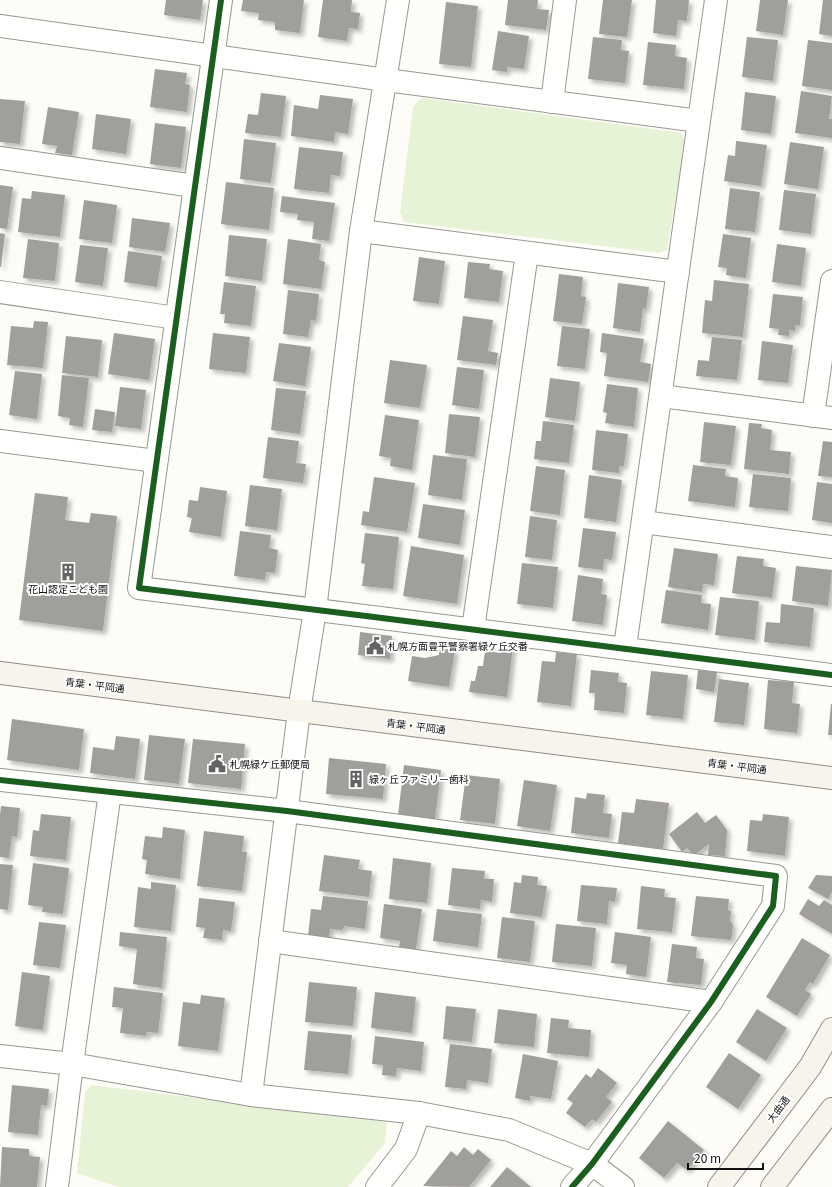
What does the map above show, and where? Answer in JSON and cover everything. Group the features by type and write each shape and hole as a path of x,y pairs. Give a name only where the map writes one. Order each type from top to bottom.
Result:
{"street":[{"path":"221,0 139,588 625,647 832,675"},
{"path":"251,1095 299,711 315,610 361,231 398,0"},
{"path":"552,102 565,0"},
{"path":"625,647 716,0"},
{"path":"0,26 386,80 699,121"},
{"path":"0,158 194,186"},
{"path":"361,231 678,272"},
{"path":"473,629 528,253"},
{"path":"661,396 823,417 832,281"},
{"path":"0,292 176,318"},
{"path":"0,441 156,461"},
{"path":"643,522 832,547"},
{"name":"青葉・平岡通","path":"0,673 832,778"},
{"path":"0,780 287,811 776,876 773,906 711,1002 592,1164 572,1187"},
{"path":"57,1187 72,1064 110,792"},
{"path":"270,941 711,1002"},
{"name":"大曲通","path":"719,1187 810,1067 832,1029"},
{"path":"0,1056 72,1064 251,1095 419,1113 509,1130 592,1164 624,1187"},
{"path":"772,1187 832,1109"},
{"path":"377,1187 406,1149 419,1113"}],"green space":[{"path":"422,98 682,133 685,142 667,250 660,253 404,222 400,212 413,107"},
{"path":"92,1085 379,1121 387,1123 385,1143 348,1187 118,1187 77,1173 85,1092"}],"building":[{"path":"166,0 203,0 200,20 164,15"},
{"path":"243,0 304,0 300,33 275,30 275,22 258,20 259,13 241,11"},
{"path":"323,0 352,0 351,12 360,13 358,29 349,28 347,41 318,37"},
{"path":"508,0 538,0 537,9 549,10 546,30 505,25"},
{"path":"603,0 632,0 627,37 599,34"},
{"path":"656,0 689,0 687,21 678,20 676,36 653,33"},
{"path":"760,0 788,0 783,35 756,31"},
{"path":"823,0 832,0 832,36 819,34"},
{"path":"446,2 478,6 471,67 439,64"},
{"path":"498,31 529,36 524,69 507,67 507,72 492,70"},
{"path":"593,37 622,40 621,50 629,51 625,83 588,79"},
{"path":"747,37 778,40 773,81 742,77"},
{"path":"808,40 832,43 832,90 802,86"},
{"path":"648,42 676,45 675,56 687,58 684,89 643,85"},
{"path":"155,69 187,73 185,84 190,85 187,112 150,107"},
{"path":"801,91 832,96 829,119 832,119 832,138 795,133"},
{"path":"745,92 776,96 771,134 741,130"},
{"path":"261,93 286,96 281,137 245,133 248,114 258,115"},
{"path":"320,95 353,99 348,134 335,132 334,142 291,136 294,105 318,109"},
{"path":"0,99 25,101 20,144 0,142"},
{"path":"48,107 79,112 72,155 55,153 57,146 42,144"},
{"path":"96,114 131,119 126,154 92,149"},
{"path":"155,123 186,127 181,168 150,164"},
{"path":"244,139 276,143 271,183 240,179"},
{"path":"736,141 767,145 761,186 724,181 728,155 735,156"},
{"path":"790,142 824,147 818,189 784,184"},
{"path":"299,147 343,152 340,176 331,175 329,193 294,189"},
{"path":"226,182 274,188 269,230 221,224"},
{"path":"0,185 13,187 7,229 0,228"},
{"path":"730,188 760,192 755,232 725,229"},
{"path":"784,190 816,194 811,234 779,230"},
{"path":"32,191 65,195 60,237 18,232 22,198 31,199"},
{"path":"282,196 335,203 329,241 312,239 314,222 297,220 298,214 280,212"},
{"path":"84,200 117,205 112,243 79,239"},
{"path":"132,218 170,223 165,252 129,247"},
{"path":"0,233 5,234 1,267 0,267"},
{"path":"723,234 751,238 746,278 726,275 727,268 718,267"},
{"path":"229,235 267,239 262,281 225,276"},
{"path":"28,239 59,243 55,281 23,278"},
{"path":"288,239 321,244 319,260 325,262 321,289 283,284"},
{"path":"777,244 806,248 801,286 772,282"},
{"path":"80,245 108,248 103,286 75,282"},
{"path":"128,251 162,256 157,287 124,282"},
{"path":"419,257 445,261 439,304 413,301"},
{"path":"468,262 490,264 489,269 503,271 499,302 464,298"},
{"path":"559,274 583,277 581,296 586,297 582,324 553,321"},
{"path":"714,280 749,284 743,337 702,333 705,300 712,301"},
{"path":"224,282 256,286 251,326 224,323 225,314 220,314"},
{"path":"618,283 649,287 646,309 643,308 640,332 613,328"},
{"path":"288,290 319,294 316,321 311,320 308,337 283,334"},
{"path":"773,294 803,297 800,325 795,325 795,331 789,330 789,336 778,335 779,329 769,328"},
{"path":"463,316 493,320 488,351 498,353 496,365 457,360"},
{"path":"34,321 48,322 43,368 7,365 11,326 33,328"},
{"path":"562,326 590,329 585,369 557,366"},
{"path":"114,333 155,339 149,380 108,374"},
{"path":"213,333 250,337 246,373 209,369"},
{"path":"602,333 644,339 640,362 651,364 648,382 604,376 607,353 600,352"},
{"path":"66,336 102,340 98,377 62,373"},
{"path":"712,337 742,340 737,380 696,376 698,360 709,361"},
{"path":"762,341 793,345 788,383 758,380"},
{"path":"279,343 311,347 305,386 273,381"},
{"path":"390,360 427,365 420,408 384,403"},
{"path":"457,367 484,370 479,409 452,405"},
{"path":"15,371 42,374 37,419 9,415"},
{"path":"62,375 89,378 83,427 69,425 70,418 58,416"},
{"path":"550,378 580,382 575,421 545,417"},
{"path":"607,384 638,388 634,427 605,423 607,413 603,412"},
{"path":"120,387 146,390 141,429 115,426"},
{"path":"276,388 306,391 300,434 271,430"},
{"path":"95,409 115,412 112,432 92,430"},
{"path":"449,414 480,417 475,457 445,453"},
{"path":"385,415 419,420 412,470 390,466 391,458 379,456"},
{"path":"543,421 574,425 569,463 534,459 536,441 541,441"},
{"path":"704,422 736,426 731,465 700,462"},
{"path":"749,423 762,424 761,428 772,430 770,450 791,452 789,474 744,469"},
{"path":"596,430 628,434 624,466 619,466 619,473 592,470"},
{"path":"268,437 299,441 296,463 306,464 303,483 263,478"},
{"path":"823,441 832,442 832,477 818,476"},
{"path":"433,455 467,459 462,500 428,495"},
{"path":"693,465 726,469 725,476 738,478 735,507 688,501"},
{"path":"536,466 565,470 560,515 530,511"},
{"path":"753,474 791,478 788,511 749,507"},
{"path":"589,475 622,480 616,522 584,518"},
{"path":"374,477 415,483 407,532 361,525 363,511 369,512"},
{"path":"817,482 832,484 832,523 812,520"},
{"path":"250,485 282,489 277,530 245,526"},
{"path":"200,487 227,491 221,537 189,532 192,518 187,517 189,500 198,501"},
{"name":"花山認定こども園","path":"35,493 68,497 65,520 89,523 91,513 117,516 103,631 19,620"},
{"path":"423,504 465,510 460,545 418,538"},
{"path":"530,516 557,520 552,560 525,557"},
{"path":"583,528 616,532 612,560 604,559 603,570 578,567"},
{"path":"240,531 271,535 269,548 278,550 275,573 266,572 265,580 234,576"},
{"path":"365,533 399,537 393,589 362,586 365,564 361,563"},
{"path":"411,546 464,555 457,604 403,596"},
{"path":"674,548 718,554 714,585 703,584 702,592 668,587"},
{"path":"737,556 764,559 763,566 776,568 772,598 732,593"},
{"path":"522,563 558,567 553,608 517,604"},
{"path":"796,566 832,570 828,606 792,601"},
{"path":"578,575 603,579 601,594 607,595 603,625 572,621"},
{"path":"666,590 702,595 701,603 711,604 708,630 661,623"},
{"path":"720,597 759,601 755,640 715,635"},
{"path":"781,604 814,608 810,647 764,642 766,622 780,623"},
{"name":"札幌方面豊平警察署緑ケ丘交番","path":"360,632 392,636 390,659 358,655"},
{"path":"502,646 513,647 507,697 469,692 471,681 475,681 478,666 483,666 485,651 501,653"},
{"path":"439,648 455,650 449,687 408,681 412,656 425,658 439,655"},
{"path":"556,652 577,654 571,706 537,702 542,661 555,662"},
{"path":"591,670 619,673 618,682 627,683 624,713 594,710 595,693 589,693"},
{"path":"698,670 717,672 714,692 696,689"},
{"path":"651,671 688,675 683,719 646,715"},
{"path":"719,679 749,683 744,725 714,722"},
{"path":"768,680 794,682 792,703 800,704 797,733 764,729"},
{"path":"831,704 832,735 828,735"},
{"path":"12,719 84,729 79,770 7,760"},
{"path":"149,735 185,739 179,784 144,780"},
{"path":"116,736 140,739 135,779 90,773 93,747 114,750"},
{"name":"札幌緑ケ丘郵便局","path":"193,739 245,744 241,789 188,783"},
{"name":"緑ヶ丘ファミリー歯科","path":"329,758 386,764 383,799 326,794"},
{"path":"404,765 441,770 435,819 398,815"},
{"path":"466,775 500,779 495,824 460,820"},
{"path":"524,780 557,785 550,831 517,826"},
{"path":"587,793 605,795 603,813 612,814 609,838 571,833 575,797 586,799"},
{"path":"636,799 669,803 663,849 618,843 622,812 634,813"},
{"path":"1,806 20,808 17,837 12,836 9,858 0,857"},
{"path":"697,812 705,823 716,815 727,830 725,856 708,855 709,844 693,856 687,848 682,852 669,834"},
{"path":"41,814 71,817 66,860 30,856 33,830 39,831"},
{"path":"763,814 789,817 785,856 747,851 750,820 762,821"},
{"path":"163,827 185,830 180,879 145,874 147,860 142,859 145,836 162,838"},
{"path":"204,831 244,836 242,852 247,852 242,891 197,886"},
{"path":"324,855 360,860 358,869 372,871 369,897 319,891"},
{"path":"393,858 431,863 427,903 389,899"},
{"path":"33,863 69,868 63,914 42,912 43,907 28,905"},
{"path":"0,864 13,865 8,910 0,909"},
{"path":"452,868 485,871 484,879 494,879 492,902 481,900 480,909 448,905"},
{"path":"522,875 538,877 537,885 547,886 542,917 510,913 514,882 521,883"},
{"path":"816,875 832,876 832,892 828,899 808,888"},
{"path":"151,882 176,885 171,931 134,927 138,887 151,889"},
{"path":"581,885 617,888 615,902 609,901 607,924 577,921"},
{"path":"641,886 665,889 664,897 676,898 672,932 637,929"},
{"path":"323,896 368,901 365,929 344,926 343,930 330,929 329,939 308,936 311,909 321,910"},
{"path":"696,896 729,899 728,910 731,911 730,920 733,925 731,940 691,936"},
{"path":"199,898 235,902 231,931 223,930 222,940 203,938 205,928 196,927"},
{"path":"808,899 819,906 824,900 832,905 832,934 799,914"},
{"path":"384,904 422,909 416,949 399,947 400,941 380,938"},
{"path":"437,909 482,914 478,947 433,941"},
{"path":"502,917 535,921 530,962 497,958"},
{"path":"39,922 66,925 60,968 33,965"},
{"path":"556,924 596,928 592,966 552,962"},
{"path":"120,932 167,937 162,988 133,984 137,949 119,946"},
{"path":"615,932 651,937 646,977 626,974 627,965 611,963"},
{"path":"802,938 830,955 813,984 810,982 805,990 811,994 797,1016 766,997"},
{"path":"672,944 697,947 696,958 704,959 701,985 667,982"},
{"path":"22,972 50,976 43,1030 15,1026"},
{"path":"309,982 357,987 353,1026 305,1022"},
{"path":"114,987 163,993 158,1033 147,1032 146,1036 120,1033 123,1008 112,1007"},
{"path":"375,992 416,997 412,1033 371,1028"},
{"path":"201,995 225,998 218,1051 178,1046 183,1002 200,1004"},
{"path":"446,1006 476,1009 472,1042 443,1039"},
{"path":"498,1009 537,1014 534,1047 494,1043"},
{"path":"757,1009 787,1028 766,1061 736,1042"},
{"path":"551,1018 569,1020 568,1028 591,1030 589,1057 547,1053"},
{"path":"308,1031 352,1035 348,1074 304,1070"},
{"path":"375,1036 424,1042 421,1071 397,1068 396,1076 382,1075 383,1065 372,1064"},
{"path":"450,1044 492,1049 488,1083 467,1080 466,1089 445,1087"},
{"path":"729,1053 761,1075 738,1109 706,1087"},
{"path":"523,1054 558,1061 551,1099 530,1096 530,1101 515,1098"},
{"path":"598,1068 617,1083 606,1097 612,1102 596,1122 592,1119 585,1127 566,1113 573,1103 567,1099 586,1074 591,1078"},
{"path":"12,1085 49,1089 47,1106 41,1105 38,1135 8,1132"},
{"path":"668,1121 704,1150 687,1170 677,1163 664,1178 639,1158"},
{"path":"2,1147 29,1149 29,1156 40,1157 37,1187 0,1187"},
{"path":"464,1147 473,1155 478,1149 491,1160 469,1187 423,1186 451,1151 457,1156"},
{"path":"507,1167 531,1187 490,1187"}],"cycle path":[{"path":"221,0 139,588 572,641 832,675"},
{"path":"0,780 287,811 776,876 773,906 711,1002 592,1164 572,1187"}],"place":[{"name":"花山認定こども園","path":"68,572"},
{"name":"札幌方面豊平警察署緑ケ丘交番","path":"375,646"},
{"name":"札幌緑ケ丘郵便局","path":"217,764"},
{"name":"緑ヶ丘ファミリー歯科","path":"356,779"}]}
